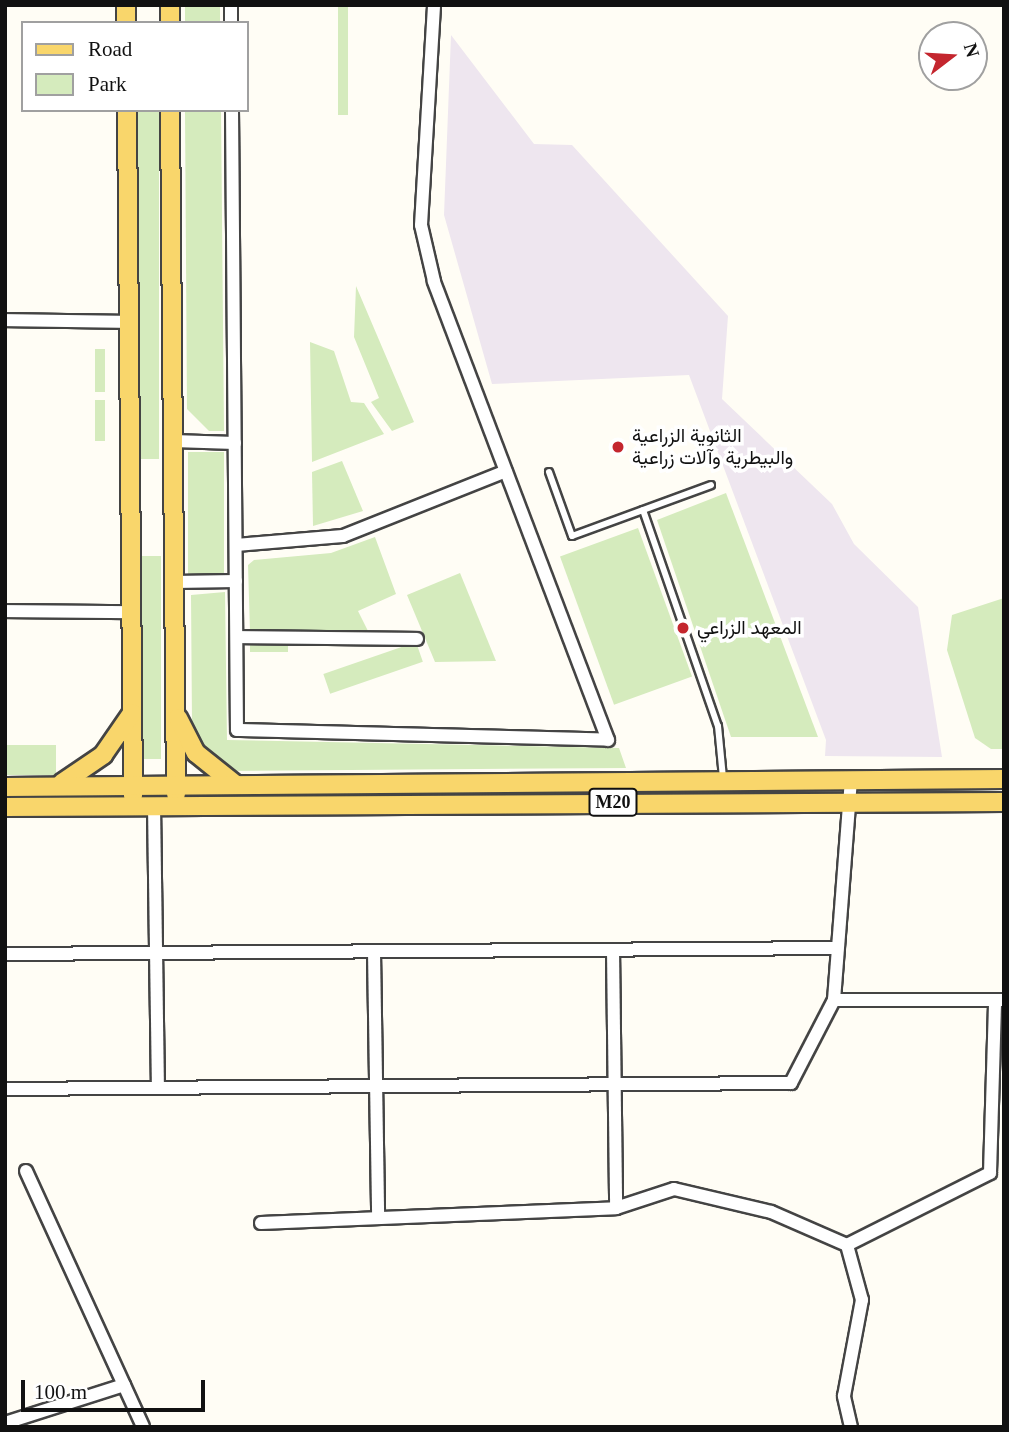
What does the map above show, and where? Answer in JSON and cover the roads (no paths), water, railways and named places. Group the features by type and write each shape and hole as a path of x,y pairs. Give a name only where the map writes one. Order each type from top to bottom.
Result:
{"main road":[{"path":"127,112 133,805"},
{"path":"5,807 176,804 170,112"},
{"path":"175,712 196,753 236,785"},
{"path":"59,785 103,755 132,713"},
{"name":"M20","path":"236,785 1004,779"},
{"path":"5,787 236,785"},
{"name":"M20","path":"176,804 1004,802"}],"street":[{"path":"232,112 237,730 608,740 434,281 421,225 434,5"},
{"path":"5,320 129,322"},
{"path":"173,441 235,443"},
{"path":"236,545 343,536 506,471"},
{"path":"174,582 236,581"},
{"path":"5,611 131,612"},
{"path":"236,637 417,639"},
{"path":"5,1089 791,1083 834,1000 852,801 851,781"},
{"path":"154,805 158,1087"},
{"path":"5,954 837,948"},
{"path":"613,950 616,1208"},
{"path":"374,952 378,1217"},
{"path":"834,1000 999,1000 990,1173 847,1245"},
{"path":"26,1171 143,1427"},
{"path":"261,1223 616,1208 674,1189 771,1212 847,1245"},
{"path":"847,1245 862,1300 844,1396 851,1427"},
{"path":"5,1423 124,1385"}],"lane":[{"path":"549,472 572,536 711,485"},
{"path":"643,510 718,726 723,782"}],"place":[{"name":"الثانوية الزراعية والبيطرية وآلات زراعية","path":"618,447"},
{"name":"المعهد الزراعي","path":"683,628"}]}
